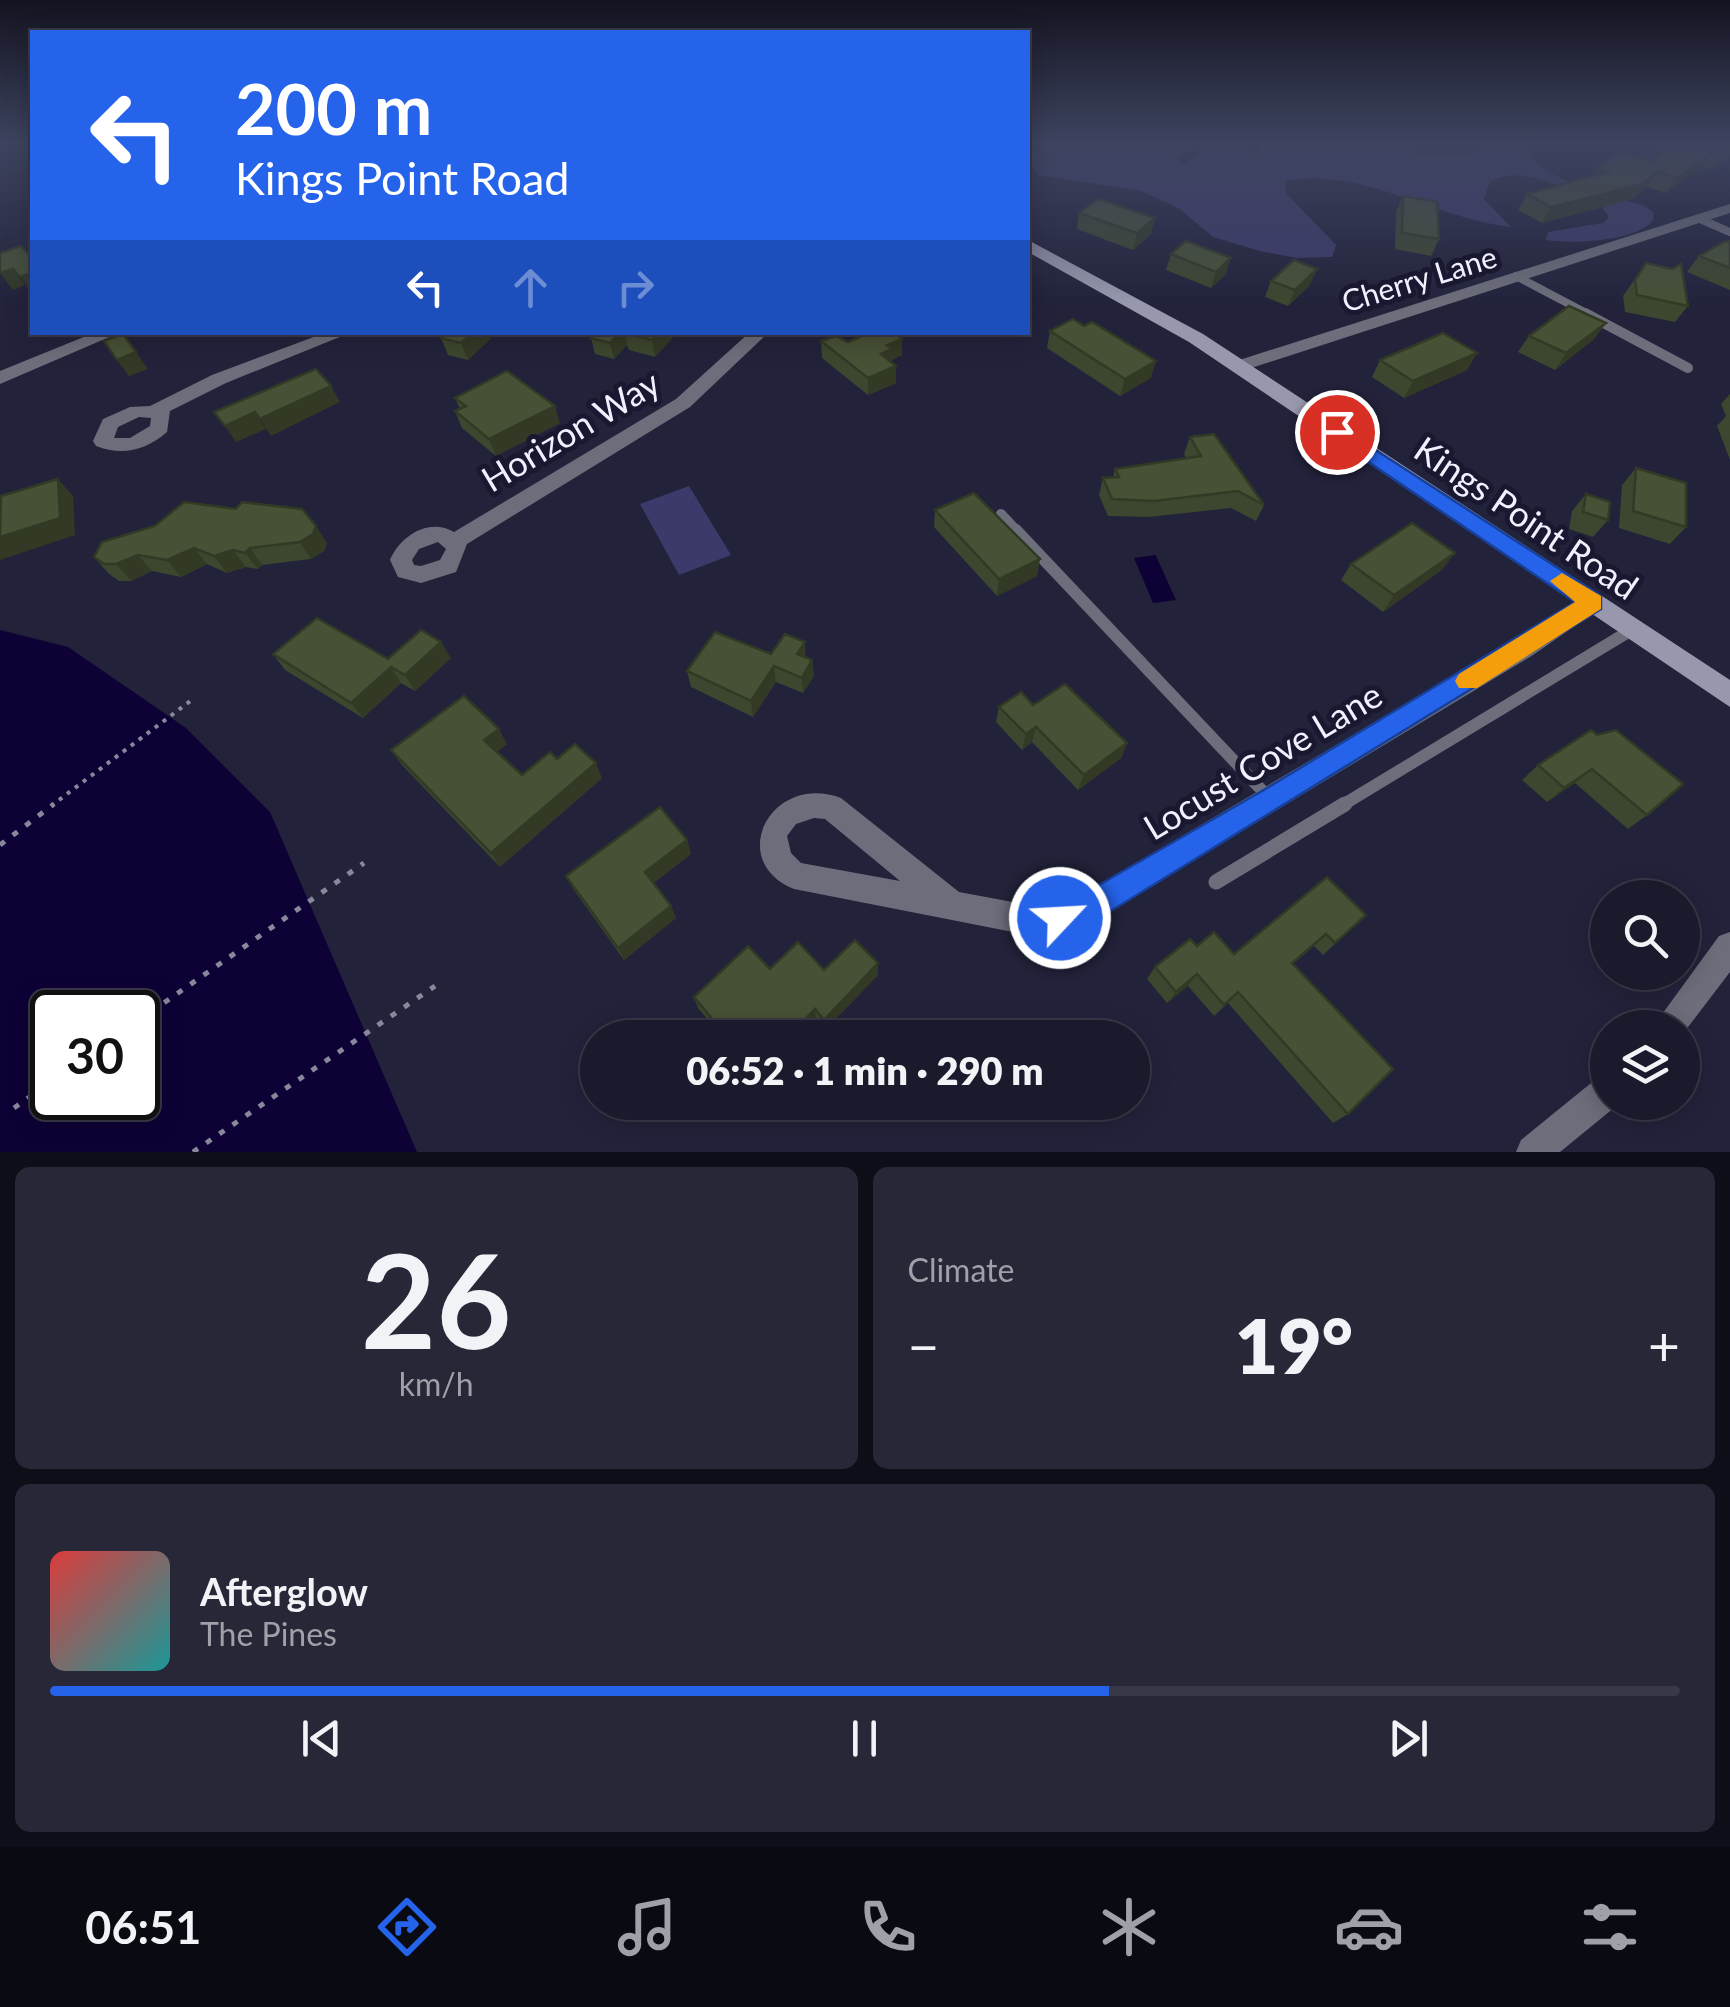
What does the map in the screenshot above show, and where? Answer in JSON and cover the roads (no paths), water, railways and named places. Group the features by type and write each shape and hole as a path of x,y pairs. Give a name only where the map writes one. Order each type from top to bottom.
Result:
{"main road":[{"name":"Kings Point Road","path":"1030,246 1100,282 1239,366 1730,695"}],"street":[{"name":"Cherry Lane","path":"1239,366 1730,208"},
{"path":"0,378 106,335"},
{"path":"154,411 219,379 336,335"},
{"name":"Horizon Way","path":"456,541 684,403 757,335"},
{"name":"Locust Cove Lane","path":"952,904 832,807 814,803 797,807 782,817 774,832 773,849 780,864 794,876 1018,918 1060,918 1096,903 1272,800 1593,602"},
{"path":"1682,1010 1730,946"},
{"path":"1533,1152 1590,1106"}],"lane":[{"path":"1700,218 1730,232"},
{"path":"1516,276 1688,368"},
{"path":"1001,514 1272,800"},
{"path":"1216,882 1633,629"}]}
